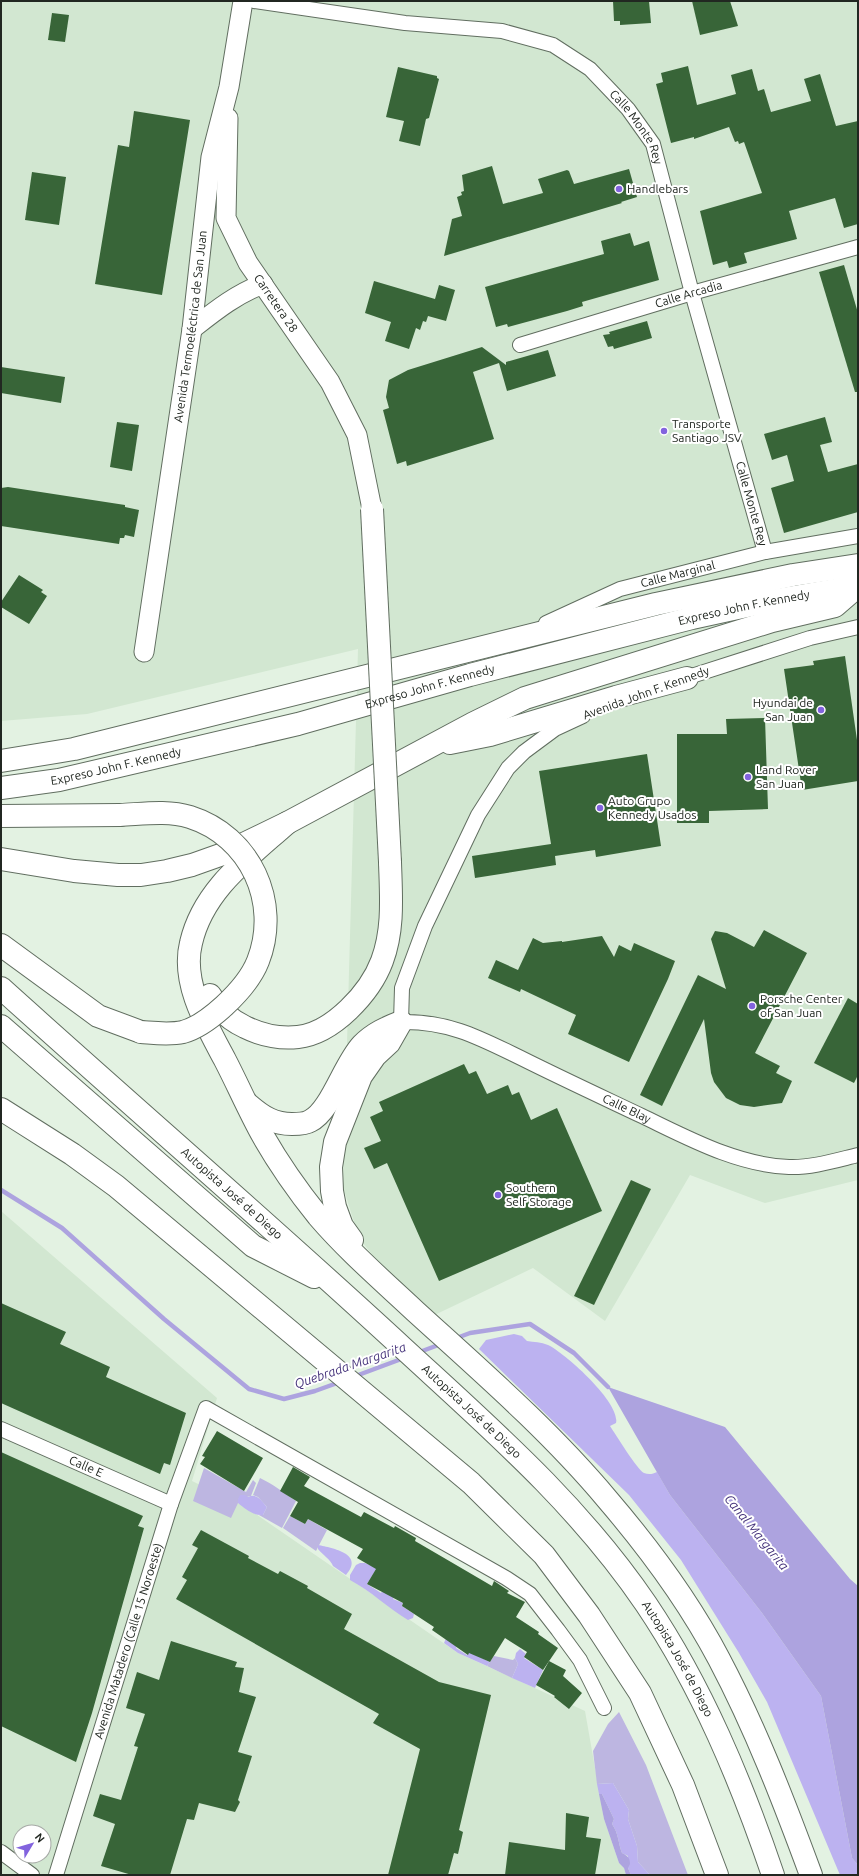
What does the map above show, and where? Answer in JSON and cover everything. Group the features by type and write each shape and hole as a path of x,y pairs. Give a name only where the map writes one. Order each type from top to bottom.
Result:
{"highway":[{"path":"200,916 196,950 201,978 210,997 226,1016 251,1030 274,1038 299,1037 322,1029 344,1013 359,999 374,978 382,960 391,929 390,862 372,509"},
{"name":"Expreso John F. Kennedy","path":"1,761 74,749 656,604 793,575 858,565"},
{"path":"1,859 74,871 141,875 167,871 223,854 287,824 426,748 525,698 772,621 835,606 858,586"},
{"name":"Expreso John F. Kennedy","path":"1,788 59,780 298,724 470,675 685,619 765,602 858,586"},
{"path":"426,748 490,735 616,697 687,678"},
{"path":"1,746 74,749"},
{"path":"1,816 167,813 190,817 219,831 232,840 245,855 254,870 264,900 266,919 258,961 243,987 215,1014 184,1031 164,1034 141,1032 98,1016 1,945"},
{"path":"287,824 231,872 211,896 200,916 191,942 188,959 191,980 197,1001 212,1037 261,1134 300,1192 319,1217 345,1244 483,1373 579,1466 646,1547 698,1623 719,1658 744,1709 779,1789 811,1875"},
{"name":"Autopista José de Diego","path":"1,988 344,1293 496,1432 550,1486 595,1538 646,1605 683,1665 723,1744 758,1832 773,1875"},
{"path":"245,1100 265,1119 280,1124 298,1124 310,1121 323,1109 348,1063 362,1046 380,1030 401,1022"},
{"path":"400,1296 342,1226 332,1191 331,1166 335,1142 361,1076 375,1056 389,1043 401,1022"},
{"path":"1,1026 253,1246 344,1293"},
{"path":"1,1109 72,1154 116,1186 471,1483 544,1555 590,1615 620,1660 654,1721 683,1785 717,1875"}],"street":[{"name":"Avenida Termoeléctrica de San Juan","path":"144,652 192,329 211,157 229,87 244,1"},
{"name":"Calle Monte Rey","path":"254,1 405,23 502,31 553,45 590,69 628,109 653,144 692,293 765,552"},
{"name":"Carretera 28","path":"229,87 226,218 248,263 330,382 357,435 372,509"},
{"name":"Calle Arcadia","path":"520,345 692,293 858,247"},
{"path":"192,329 224,304 246,290 263,284"},
{"name":"Calle Marginal","path":"507,642 620,589 765,552 858,536"},
{"name":"Avenida John F. Kennedy","path":"401,1022 402,988 425,926 478,815 508,768 524,752 554,729 602,707 810,638 858,627"},
{"name":"Calle Blay","path":"401,1022 436,1023 476,1037 674,1132 743,1160 791,1167 835,1161 858,1155"},
{"name":"Avenida Matadero (Calle 15 Noroeste)","path":"56,1875 171,1504 206,1408 506,1578 530,1594 580,1660 604,1708"},
{"name":"Calle E","path":"1,1429 171,1504"},
{"path":"1,1852 32,1875"}],"shaded area":[{"path":"1,1 858,1 858,1180 765,1203 690,1175 605,1321 533,1268 424,1320 359,1238 343,1187 358,649 87,714 1,721"},
{"path":"1,1211 217,1398 192,1481 244,1506 458,1653 585,1711 604,1819 619,1863 624,1868 626,1875 1,1875"},
{"path":"514,1334 522,1336 527,1341 545,1344 556,1350 578,1368 601,1392 615,1414 616,1423 610,1426 632,1459 644,1473 651,1474 657,1472 670,1495 762,1613 821,1696 852,1858 858,1865 858,1875 840,1875 767,1702 739,1653 681,1560 629,1495 479,1349 486,1340"},
{"path":"204,1468 246,1492 253,1480 256,1483 251,1496 238,1499 238,1503 231,1518 193,1501"},
{"path":"260,1478 296,1501 282,1528 259,1515 263,1515 267,1507 258,1497 253,1495"},
{"path":"240,1495 259,1498 267,1507 263,1515 253,1513 238,1503"},
{"path":"290,1516 305,1524 308,1519 327,1530 316,1551 283,1528"},
{"path":"318,1545 338,1550 345,1553 349,1557 352,1562 351,1568 346,1575 333,1566 318,1549"},
{"path":"365,1563 377,1568 367,1584 381,1593 388,1582 396,1594 393,1599 403,1603 402,1606 414,1614 413,1618 408,1620 350,1580 350,1575 356,1565"},
{"path":"447,1636 460,1638 456,1648 467,1655 469,1652 490,1662 487,1666 458,1653 444,1643"},
{"path":"520,1649 526,1654 524,1658 543,1670 535,1688 512,1678 518,1664 515,1658 516,1653"},
{"path":"494,1656 513,1660 515,1658 518,1664 512,1678 487,1666"},
{"path":"619,1712 646,1765 688,1875 650,1875 638,1862 637,1846 628,1819 629,1810 613,1783 597,1784 593,1751 608,1724"},
{"path":"613,1783 629,1810 628,1819 637,1846 638,1862 650,1875 631,1875 628,1868 628,1856 622,1853 616,1831 612,1824 614,1819 602,1794 599,1794 597,1784"}],"water":[{"name":"Canal Margarita","path":"608,1387 725,1427 850,1579 858,1586 858,1865 852,1858 821,1696 762,1613 670,1495"},
{"path":"599,1794 602,1794 614,1819 612,1824 616,1831 622,1853 629,1859 630,1864 628,1868 631,1875 626,1875 624,1868 619,1863 604,1819"}],"building":[{"path":"613,1 649,1 651,23 620,25 620,21 614,21"},
{"path":"692,1 730,1 738,26 700,35"},
{"path":"52,13 69,15 65,42 48,40"},
{"path":"688,66 697,105 736,94 731,75 752,69 758,91 764,89 771,112 811,101 804,79 820,74 836,126 858,121 858,224 844,228 835,198 789,211 797,239 744,253 747,263 729,268 727,261 713,265 700,211 762,193 744,142 739,144 738,141 735,142 729,127 694,139 694,137 671,143 656,84 663,82 661,73"},
{"path":"398,67 437,76 439,79 429,118 426,119 420,146 399,141 404,121 386,117"},
{"path":"134,111 190,120 162,295 95,284 118,145 129,147"},
{"path":"492,166 503,204 543,193 538,179 567,170 569,171 574,184 629,169 637,197 621,202 622,203 444,256 452,219 462,216 457,197 462,195 461,192 464,191 462,175"},
{"path":"32,172 66,177 59,225 25,220"},
{"path":"630,233 634,246 649,241 659,280 582,302 583,306 567,311 508,327 507,324 496,327 485,287 604,254 601,241"},
{"path":"844,265 858,313 858,392 855,392 819,272"},
{"path":"374,281 435,299 439,285 455,290 446,321 428,316 426,322 423,321 420,330 416,328 409,349 385,341 391,322 365,313"},
{"path":"647,321 652,338 614,349 613,346 608,347 603,335"},
{"path":"482,347 506,365 506,362 548,350 556,376 507,391 499,363 473,372 494,439 407,466 406,461 397,464 383,410 389,408 386,397 389,380 408,370"},
{"path":"1,367 65,377 61,403 1,393"},
{"path":"825,417 832,442 820,445 828,472 858,464 858,512 784,533 771,488 794,481 787,455 772,460 764,434"},
{"path":"117,422 139,425 132,471 110,467"},
{"path":"8,487 125,505 125,507 139,510 134,537 125,535 124,538 120,538 119,544 1,526 1,488"},
{"path":"19,575 43,590 41,592 47,596 29,624 1,607 1,602"},
{"name":"Hyundai de San Juan","path":"845,656 858,747 858,781 802,790 784,669 814,665 813,661"},
{"path":"765,718 768,809 709,811 709,823 677,823 677,734 727,734 726,719"},
{"name":"Auto Grupo Kennedy Usados","path":"647,754 661,846 596,857 595,850 555,856 556,865 475,878 472,856 551,844 539,771"},
{"name":"Porsche Center of San Juan","path":"764,930 807,953 755,1053 780,1066 776,1073 792,1081 782,1103 754,1107 740,1105 726,1098 714,1082 711,1073 704,1019 662,1106 640,1095 698,975 726,989 711,939 715,931 727,933 754,947"},
{"path":"602,936 614,957 619,945 631,951 634,943 675,961 629,1062 568,1034 576,1015 521,989 520,992 488,978 496,960 518,970 533,938 543,943 562,942"},
{"path":"848,998 858,1004 858,1075 854,1083 814,1063"},
{"name":"Southern Self Storage","path":"464,1064 469,1074 476,1071 487,1094 508,1085 512,1095 519,1092 531,1120 557,1108 602,1211 439,1281 387,1163 374,1169 364,1148 381,1141 370,1117 383,1111 379,1102"},
{"path":"631,1180 651,1189 594,1305 574,1296"},
{"path":"1,1303 66,1332 60,1344 110,1367 106,1377 186,1413 170,1465 164,1463 160,1474 1,1403"},
{"path":"217,1431 263,1458 244,1491 200,1464 205,1457 202,1456"},
{"path":"1,1452 143,1516 138,1526 144,1528 92,1713 76,1762 1,1726"},
{"path":"293,1467 310,1477 304,1486 361,1517 364,1512 394,1528 395,1526 416,1538 415,1541 492,1586 494,1581 509,1591 507,1593 525,1602 516,1617 539,1632 538,1634 558,1648 543,1670 524,1657 527,1652 505,1638 490,1662 469,1653 468,1655 432,1630 434,1627 402,1606 403,1603 367,1584 376,1569 357,1558 363,1549 308,1519 305,1524 290,1516 298,1502 280,1491"},
{"path":"201,1530 249,1556 248,1558 278,1574 280,1571 308,1586 307,1588 352,1614 344,1629 439,1682 491,1695 459,1830 463,1832 458,1854 454,1853 448,1875 388,1875 420,1749 373,1723 379,1714 176,1599 187,1580 182,1577 198,1548 192,1545"},
{"path":"171,1641 237,1662 235,1667 244,1668 239,1692 256,1697 238,1752 252,1756 238,1800 240,1802 235,1812 199,1803 194,1820 187,1819 170,1875 132,1875 101,1866 115,1824 93,1816 100,1794 121,1800 138,1747 134,1746 145,1714 126,1708 137,1672 159,1680"},
{"path":"549,1661 566,1670 563,1676 582,1693 569,1709 554,1697 555,1696 536,1685"},
{"path":"566,1813 589,1817 586,1837 601,1839 595,1875 505,1875 509,1842 565,1850"}],"waterway":[{"name":"Quebrada Margarita","path":"1,1190 62,1228 164,1319 249,1389 284,1399 315,1391 340,1382"},
{"name":"Quebrada Margarita","path":"454,1339 470,1333 530,1324 574,1353 608,1387"},
{"name":"Quebrada Margarita","path":"417,1353 441,1344"},
{"name":"Quebrada Margarita","path":"353,1377 404,1358"}],"place":[{"name":"Handlebars","path":"619,189"},
{"name":"Transporte Santiago JSV","path":"664,431"},
{"name":"Hyundai de San Juan","path":"821,710"},
{"name":"Land Rover San Juan","path":"748,777"},
{"name":"Auto Grupo Kennedy Usados","path":"600,808"},
{"name":"Porsche Center of San Juan","path":"752,1006"},
{"name":"Southern Self Storage","path":"498,1195"}]}
